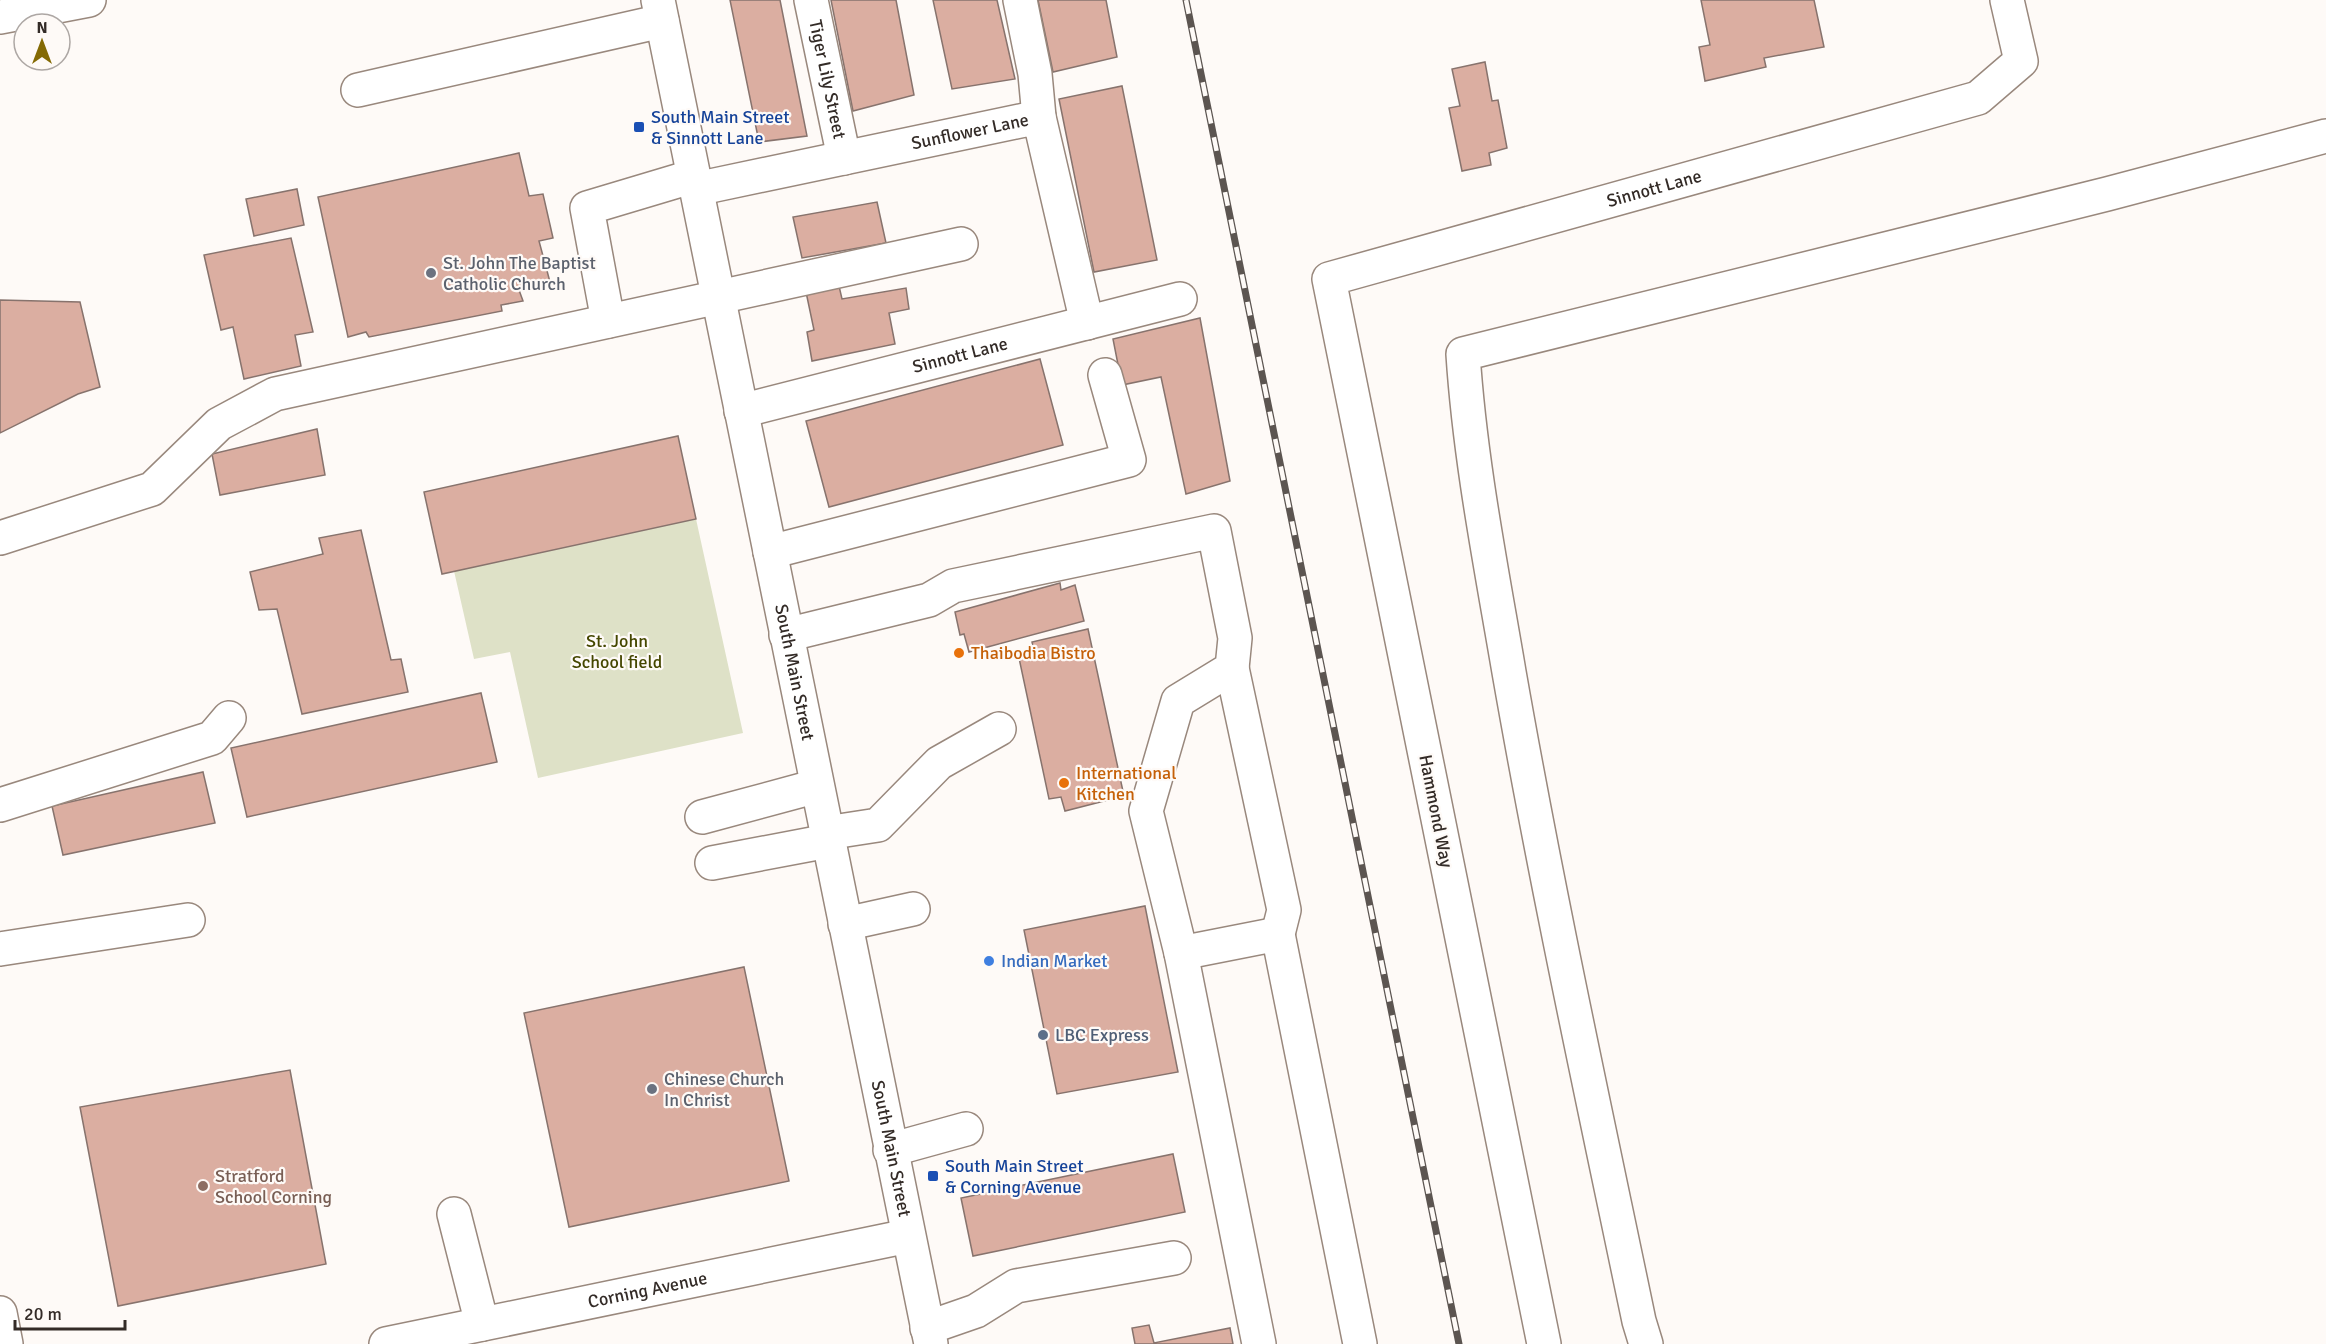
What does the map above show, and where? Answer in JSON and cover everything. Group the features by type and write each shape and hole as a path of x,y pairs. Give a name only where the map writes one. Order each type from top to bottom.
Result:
{"street":[{"path":"0,17 89,0"},
{"name":"Tiger Lily Street","path":"812,0 844,158"},
{"path":"1020,0 1035,74 1039,117"},
{"name":"Sinnott Lane","path":"1329,279 1978,98 2021,61 2007,0"},
{"path":"358,90 660,11"},
{"name":"South Main Street","path":"660,11 929,1336"},
{"name":"Sunflower Lane","path":"608,321 587,208 695,183 844,158 1039,117 1087,323"},
{"path":"1646,1344 1554,916 1481,509 1463,354 2095,197 2326,136"},
{"path":"0,538 152,489 219,424 275,394 961,244"},
{"name":"Hammond Way","path":"1329,279 1544,1344"},
{"name":"Sinnott Lane","path":"741,411 1180,299"},
{"path":"770,552 1129,460 1105,375"},
{"path":"786,635 929,600 953,586 1214,531 1235,638 1232,668 1284,909 1278,934 1360,1344"},
{"path":"1232,668 1178,701 1146,811 1181,954 1259,1344"},
{"path":"0,805 212,738 229,718"},
{"path":"712,863 878,825 939,763 999,729"},
{"path":"702,817 817,786"},
{"path":"844,924 913,909"},
{"path":"0,949 188,920"},
{"path":"1181,954 1278,934"},
{"path":"890,1150 966,1129"},
{"path":"454,1214 482,1324"},
{"name":"Corning Avenue","path":"386,1344 908,1236"},
{"path":"929,1336 1016,1286 1174,1258"},
{"path":"0,1313 6,1344"}],"green space":[{"name":"St. John School field","path":"696,519 743,733 538,778 510,652 474,659 454,571"}],"building":[{"path":"730,0 780,0 807,136 759,142"},
{"path":"831,0 896,0 914,95 853,111"},
{"path":"933,0 997,0 1015,79 952,89"},
{"path":"1038,0 1106,0 1117,57 1053,72"},
{"path":"1701,0 1814,0 1824,47 1764,58 1766,67 1705,81 1699,47 1710,45"},
{"path":"1485,62 1492,101 1498,100 1507,148 1489,153 1491,165 1462,171 1449,108 1460,106 1452,69"},
{"path":"1122,86 1157,260 1094,272 1059,99"},
{"path":"519,153 529,196 543,194 553,238 539,241 550,282 519,290 523,301 501,305 502,311 369,337 366,332 348,337 318,197"},
{"path":"297,189 304,225 254,236 246,199"},
{"path":"877,202 886,243 802,258 793,217"},
{"path":"291,238 313,332 295,335 301,366 244,379 233,327 221,330 204,255"},
{"path":"839,286 842,299 906,288 909,309 889,313 895,344 812,361 807,332 814,330 806,292"},
{"path":"0,300 80,302 100,387 78,394 0,433"},
{"path":"1200,318 1230,481 1186,494 1161,377 1122,385 1113,339"},
{"path":"1040,359 1063,445 829,507 806,421"},
{"path":"317,429 325,475 220,495 212,454"},
{"path":"678,436 696,519 442,574 424,492"},
{"path":"361,530 391,660 401,659 408,692 302,714 277,609 259,610 250,572 323,554 319,538"},
{"path":"1060,583 1061,590 1075,585 1084,621 969,652 964,634 960,635 955,612"},
{"path":"1088,629 1124,796 1065,811 1061,797 1049,799 1019,658 1035,654 1032,642"},
{"path":"481,693 497,762 247,817 231,748"},
{"path":"203,772 215,823 63,855 52,806"},
{"path":"1145,906 1178,1072 1057,1094 1024,930"},
{"path":"744,967 789,1181 569,1227 524,1013"},
{"name":"Stratford School Corning","path":"290,1070 326,1264 118,1306 80,1107"},
{"path":"1173,1154 1185,1212 973,1256 961,1198"},
{"path":"1149,1325 1154,1343 1230,1328 1233,1344 1135,1344 1132,1328"}],"railway":[{"path":"1186,0 1459,1344"}],"place":[{"name":"South Main Street & Sinnott Lane","path":"639,127"},
{"name":"St. John The Baptist Catholic Church","path":"431,273"},
{"name":"Thaibodia Bistro","path":"959,653"},
{"name":"International Kitchen","path":"1064,783"},
{"name":"Indian Market","path":"989,961"},
{"name":"LBC Express","path":"1043,1035"},
{"name":"Chinese Church In Christ","path":"652,1089"},
{"name":"South Main Street & Corning Avenue","path":"933,1176"},
{"name":"Stratford School Corning","path":"203,1186"}]}
